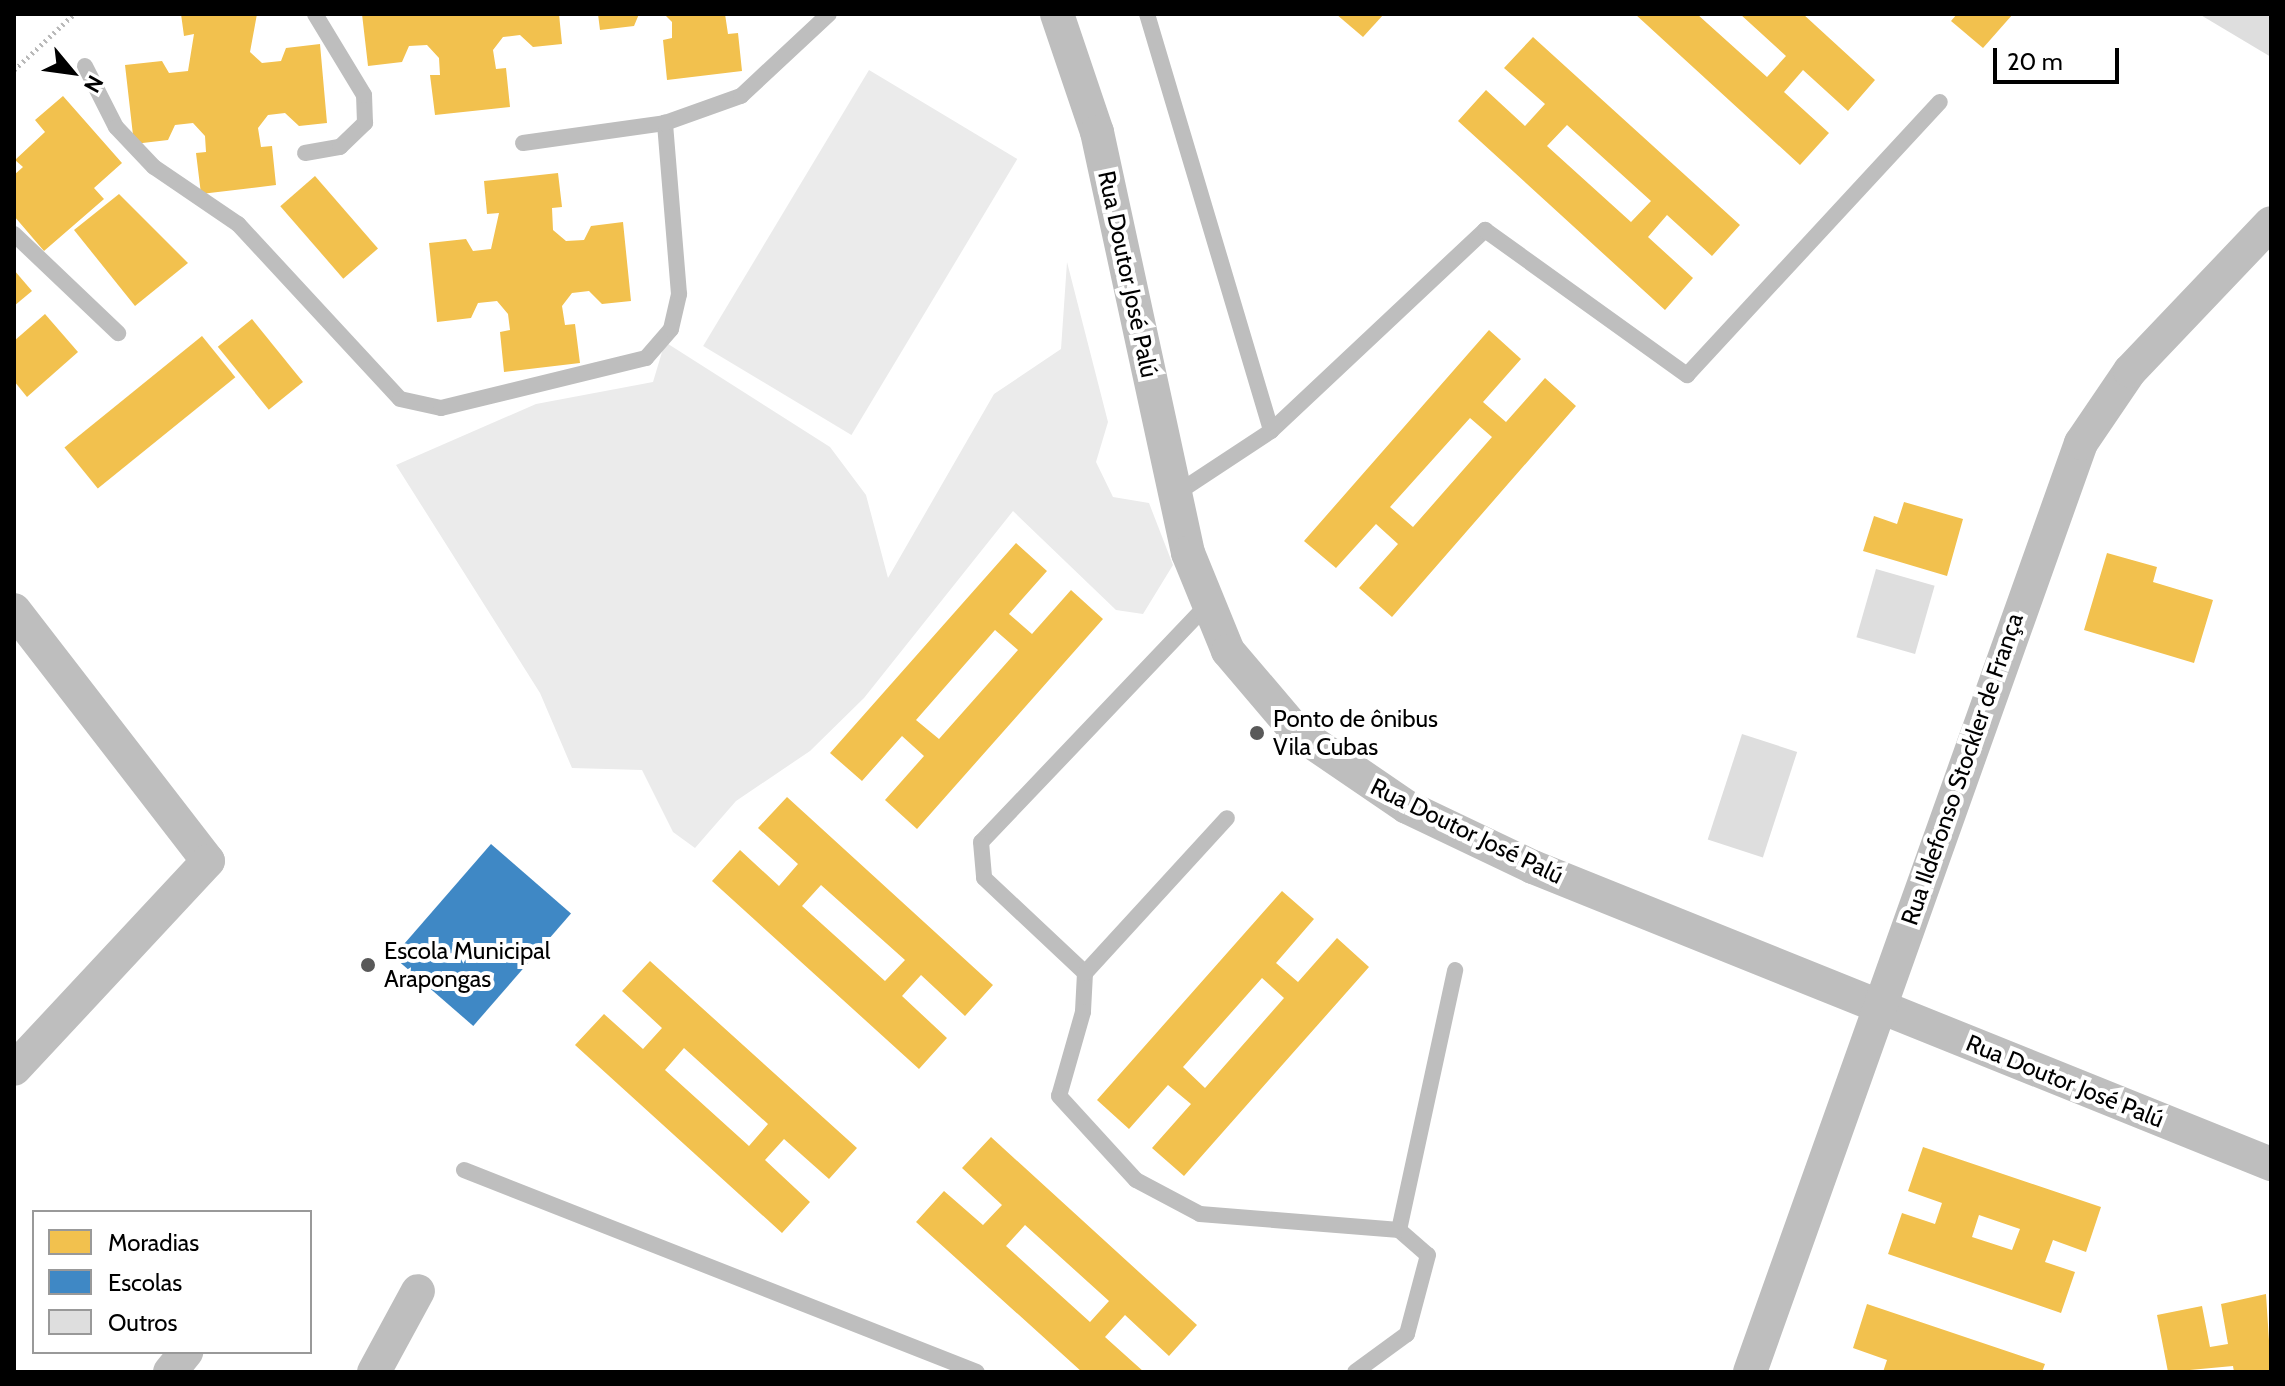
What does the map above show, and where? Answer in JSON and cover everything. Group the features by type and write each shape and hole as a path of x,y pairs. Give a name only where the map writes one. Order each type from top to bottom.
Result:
{"street":[{"name":"Rua Doutor José Palú","path":"1057,14 1100,145 1174,495 1206,606 1261,697 1347,771 1533,867 2271,1164"},
{"name":"Rua Ildefonso Stockler de França","path":"1750,1372 2081,443 2130,371 2271,223"},
{"path":"14,610 208,861 14,1069"},
{"path":"374,1372 418,1291"},
{"path":"170,1372 184,1354"}],"lane":[{"path":"305,153 340,147 365,123 364,95 315,14"},
{"path":"523,143 665,123 741,96 829,14"},
{"path":"1147,14 1271,431"},
{"path":"85,66 116,127 154,167 238,224 400,399 441,408 646,358 671,329 679,294 665,123"},
{"path":"1174,495 1271,431 1485,230 1687,375 1940,102"},
{"path":"14,234 118,333"},
{"path":"1085,973 984,878 981,842 1206,606"},
{"path":"1227,818 1085,973 1059,1096 1136,1180 1200,1214 1399,1230 1428,1255 1407,1334 1355,1372"},
{"path":"1399,1230 1455,970"},
{"path":"464,1170 977,1372"}],"path":[{"path":"14,70 74,14"}],"shaded area":[{"path":"869,70 1017,159 851,435 703,346"},
{"path":"1067,262 1108,422 1096,462 1113,497 1149,503 1173,565 1143,614 1116,610 1013,511 864,698 810,751 736,801 695,848 673,832 642,770 572,768 540,693 396,465 536,404 653,382 665,342 830,447 866,495 888,578 994,394 1061,349"}],"building: Moradias":[{"path":"181,14 257,14 250,52 262,63 281,61 286,48 320,44 327,123 299,126 285,113 268,115 258,128 261,147 272,146 276,185 201,194 196,153 206,152 205,136 193,123 175,125 168,140 134,144 125,65 162,61 169,73 188,71 194,34 184,36"},
{"path":"362,14 559,14 562,44 533,47 520,35 503,37 493,50 496,69 506,68 510,107 435,115 430,75 440,75 439,58 427,45 409,46 402,62 368,66"},
{"path":"598,14 639,14 634,26 600,30"},
{"path":"664,14 725,14 728,34 738,33 742,71 667,80 663,40 672,38 672,22"},
{"path":"1336,14 1384,14 1363,37"},
{"path":"1635,14 1697,14 1767,77 1786,56 1740,14 1803,14 1875,80 1848,111 1803,70 1784,92 1829,133 1800,165"},
{"path":"1957,14 2013,14 1983,48 1951,21"},
{"path":"1533,37 1740,225 1712,256 1667,215 1648,237 1693,278 1665,310 1458,121 1486,90 1525,126 1545,104 1504,68","holes":["1567,125 1651,201 1631,222 1547,146"]},
{"path":"63,96 122,163 94,188 104,199 44,251 14,216 14,175 23,167 15,160 45,132 35,120"},
{"path":"558,173 562,207 552,208 553,230 566,241 584,240 591,226 623,222 631,301 602,304 589,291 572,293 562,306 565,325 575,324 580,363 504,372 500,332 510,330 508,314 497,301 478,303 471,318 437,322 429,243 466,239 473,251 491,249 499,213 487,214 484,181"},
{"path":"315,176 378,248 343,279 280,206"},
{"path":"119,194 188,263 135,306 74,230"},
{"path":"14,270 32,291 14,306"},
{"path":"45,314 78,352 27,397 14,381 14,341"},
{"path":"252,319 303,382 269,410 218,347"},
{"path":"1489,330 1521,359 1483,402 1506,422 1545,378 1576,406 1392,617 1359,588 1398,544 1376,524 1336,568 1304,541","holes":["1470,418 1492,437 1413,527 1390,507"]},
{"path":"202,336 235,377 98,489 64,447"},
{"path":"1904,502 1963,519 1947,576 1863,551 1874,516 1897,524"},
{"path":"1016,543 1047,571 1009,614 1032,634 1071,590 1103,619 917,829 885,800 924,756 902,736 862,781 830,753","holes":["995,630 1018,650 939,739 916,720"]},
{"path":"2107,553 2157,567 2153,582 2213,600 2194,663 2084,630"},
{"path":"787,797 993,985 965,1016 921,975 902,996 947,1038 919,1069 712,881 740,850 779,886 798,864 758,828","holes":["821,885 905,960 885,981 802,906"]},
{"path":"1282,891 1314,919 1276,963 1298,982 1337,938 1369,967 1184,1176 1152,1148 1191,1104 1168,1085 1129,1129 1097,1100","holes":["1262,978 1284,998 1205,1088 1183,1067"]},
{"path":"650,961 857,1148 829,1179 784,1139 765,1160 810,1202 782,1233 575,1045 604,1014 643,1049 662,1028 622,991","holes":["684,1048 768,1124 749,1146 665,1070"]},
{"path":"991,1137 1197,1325 1169,1356 1125,1315 1105,1337 1144,1372 1082,1372 916,1222 944,1191 983,1225 1002,1205 962,1168","holes":["1025,1225 1109,1301 1090,1322 1006,1246"]},
{"path":"1923,1147 2101,1207 2086,1252 2053,1240 2045,1262 2075,1272 2061,1313 1888,1254 1902,1213 1935,1224 1942,1203 1908,1191","holes":["1979,1215 2020,1229 2012,1250 1972,1237"]},
{"path":"2266,1294 2271,1372 2234,1372 2233,1366 2168,1372 2157,1315 2202,1306 2210,1347 2228,1344 2221,1304"},
{"path":"1867,1304 2045,1364 2042,1372 1883,1372 1887,1360 1853,1348"}],"building: Escolas":[{"path":"491,844 571,914 473,1026 393,956"}],"building: Outros":[{"path":"2199,14 2271,14 2271,57"},
{"path":"1876,569 1935,586 1915,654 1856,637"},
{"path":"1742,734 1797,752 1763,857 1708,840"}],"place":[{"name":"Ponto de ônibus Vila Cubas","path":"1257,733"},
{"name":"Escola Municipal Arapongas","path":"368,965"}]}
